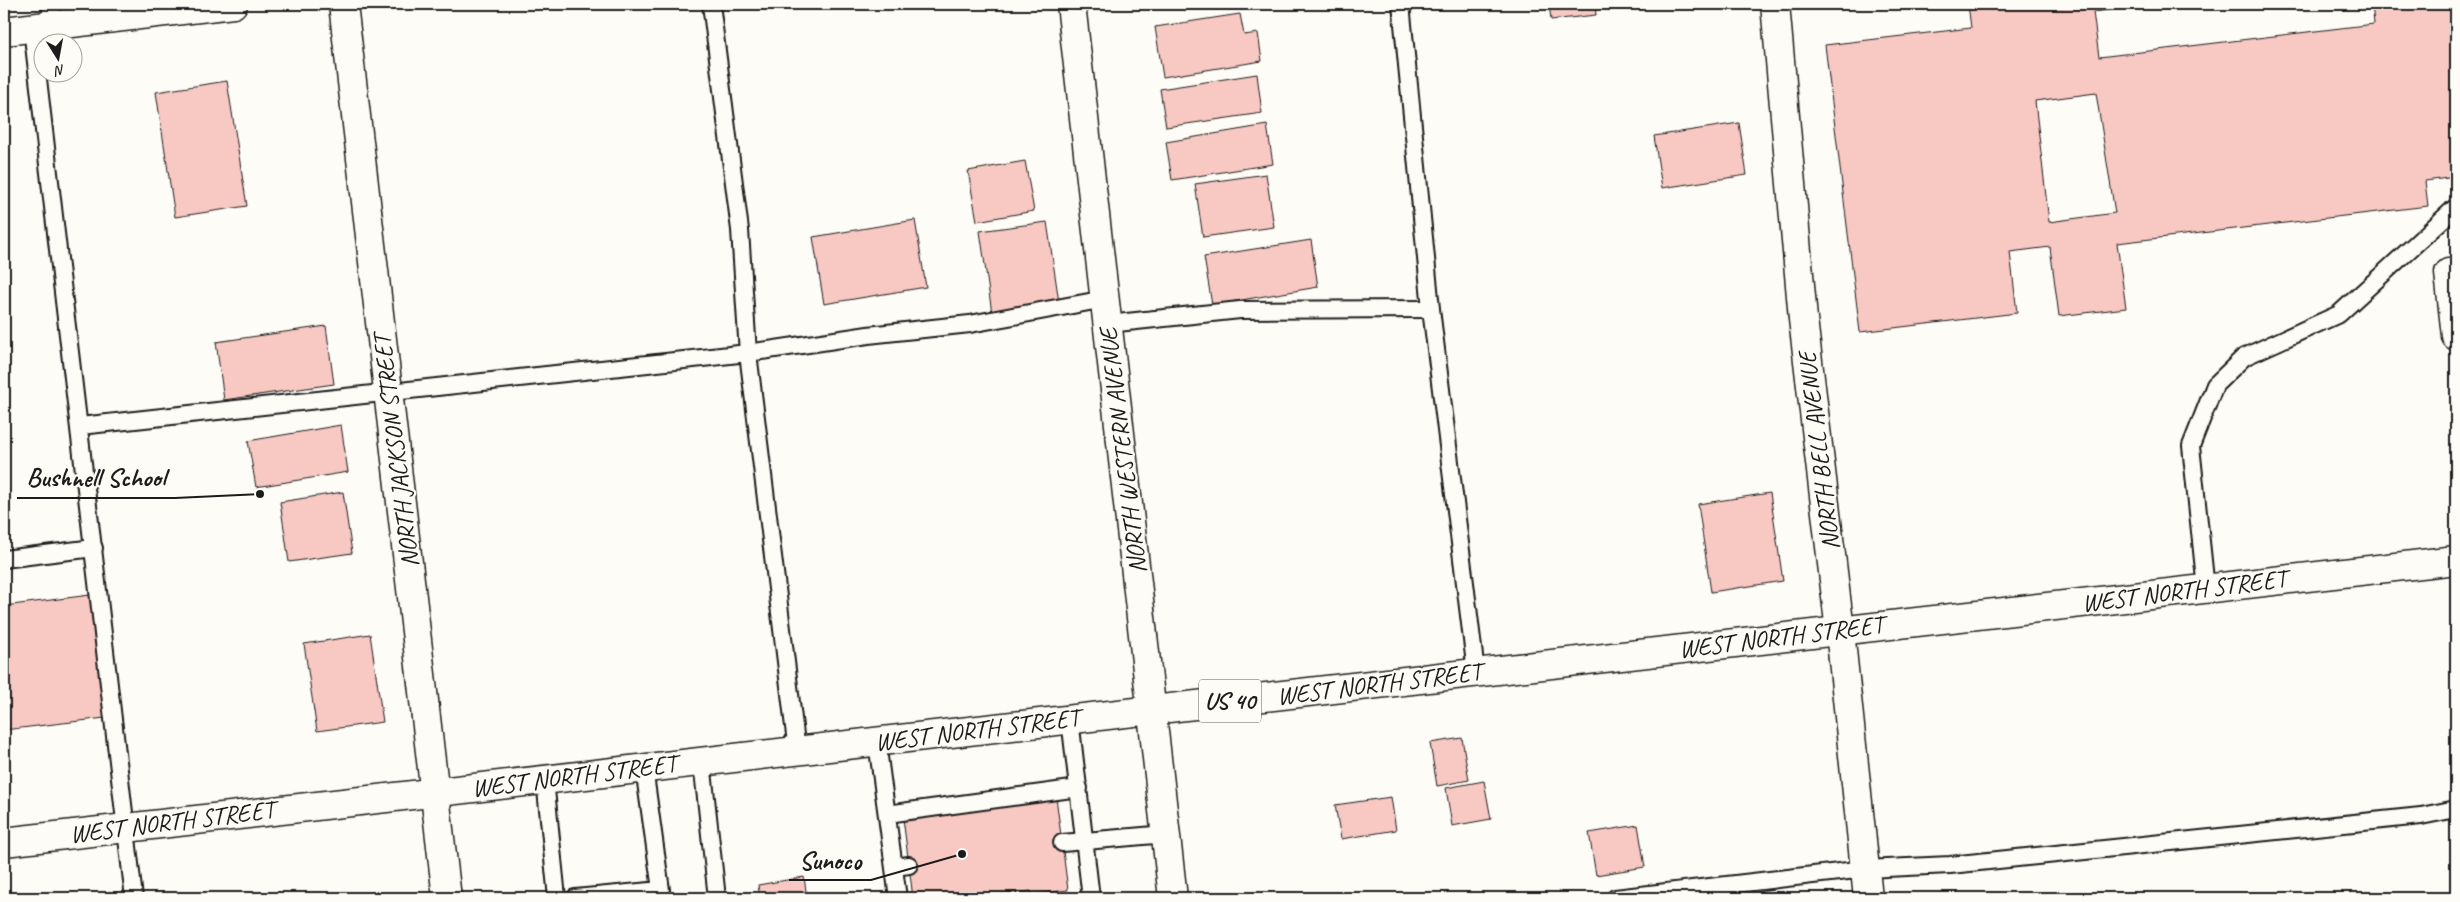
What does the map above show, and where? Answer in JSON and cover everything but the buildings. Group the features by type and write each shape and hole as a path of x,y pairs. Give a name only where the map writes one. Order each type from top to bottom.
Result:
{"street":[{"path":"4,31 45,19 233,4"},
{"name":"NORTH JACKSON STREET","path":"343,4 448,898"},
{"name":"NORTH WESTERN AVENUE","path":"1071,4 1173,898"},
{"name":"NORTH BELL AVENUE","path":"1775,4 1803,319 1840,631 1868,898"},
{"path":"2449,273 2456,336"},
{"name":"WEST NORTH STREET","path":"4,842 2456,560"}],"lane":[{"path":"711,4 740,230 748,353 797,751"},
{"path":"1401,4 1431,309 1476,672"},
{"path":"45,19 80,426 134,898"},
{"path":"2206,589 2191,446 2215,385 2244,357 2339,314 2456,207"},
{"path":"80,426 748,353 868,335 1107,311 1431,309"},
{"path":"4,559 94,548"},
{"path":"1070,719 1085,841 1087,896"},
{"path":"876,742 887,814 901,866 898,898"},
{"path":"702,762 717,898"},
{"path":"575,898 661,890 644,768"},
{"path":"545,780 557,898"},
{"path":"887,814 1079,788"},
{"path":"1615,898 1865,869 1950,866 2421,816 2456,809"},
{"path":"1062,843 1166,834"}],"place":[{"name":"Bushnell School","path":"260,494"},
{"name":"Sunoco","path":"962,854"}]}
